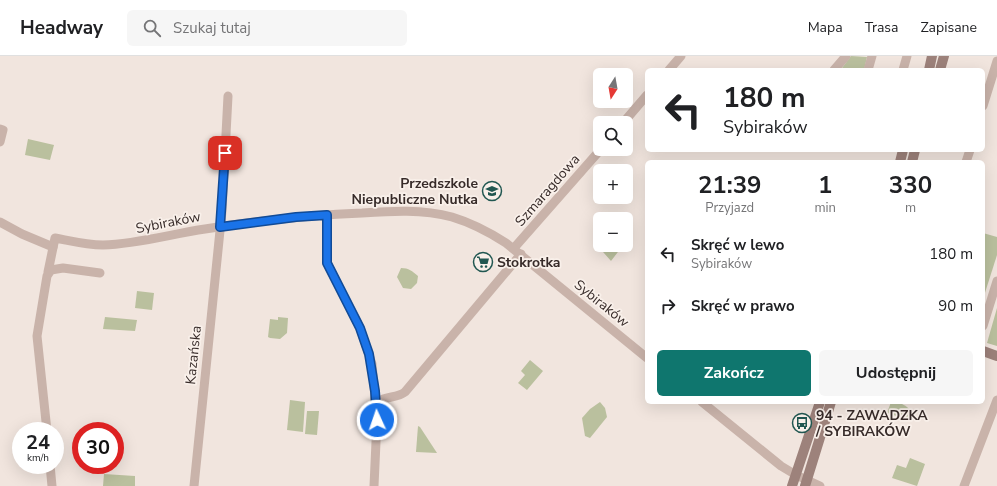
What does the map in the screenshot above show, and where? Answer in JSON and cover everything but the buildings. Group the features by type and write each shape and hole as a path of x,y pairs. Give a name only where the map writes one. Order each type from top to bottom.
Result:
{"street":[{"path":"670,68 680,56"},
{"path":"836,68 846,56"},
{"path":"869,68 872,56"},
{"path":"904,68 907,56"},
{"path":"929,68 932,56"},
{"path":"941,68 944,56"},
{"path":"985,100 997,61"},
{"name":"Kazańska","path":"194,486 220,227 228,96"},
{"path":"629,116 645,97"},
{"path":"0,129 3,130 0,142"},
{"name":"Szmaragdowa","path":"386,397 398,396 405,392 594,156"},
{"name":"Sybiraków","path":"0,222 22,234 54,242 102,245 133,242 220,227 296,217 414,211 433,213 472,224 486,231 517,252 645,356"},
{"path":"327,215 327,263 360,328 370,359 376,404 377,440 374,486"},
{"path":"46,422 37,336 40,311 54,242"},
{"path":"48,272 54,268 63,268 100,273"},
{"path":"985,320 997,281"},
{"path":"985,352 997,356"},
{"path":"375,391 377,394 386,397"},
{"path":"376,404 386,397"},
{"path":"964,486 997,400"},
{"path":"704,404 772,459 806,483 820,486"},
{"path":"792,486 819,404"},
{"path":"806,483 830,404"},
{"path":"51,474 52,486"}],"green space":[{"path":"851,56 867,57 864,68 842,68"},
{"path":"28,139 54,145 50,160 25,155"},
{"path":"985,234 997,237 997,255 985,293"},
{"path":"603,252 618,252 611,261"},
{"path":"401,268 408,269 418,276 417,283 411,289 403,288 397,277"},
{"path":"137,291 154,293 152,310 135,308"},
{"path":"997,308 997,346 987,343"},
{"path":"105,317 137,320 135,331 103,329"},
{"path":"278,317 288,318 287,333 280,339 270,338 268,337 270,319 278,320"},
{"path":"530,360 543,371 527,390 518,383 525,375 521,371"},
{"path":"290,400 305,402 303,432 287,430"},
{"path":"600,402 605,408 607,417 590,438 585,436 582,418 590,409"},
{"path":"890,404 902,404 914,415 912,421 887,413"},
{"path":"307,411 319,411 317,435 305,434"},
{"path":"418,426 420,427 437,453 416,452"},
{"path":"910,458 925,464 917,486 892,478 897,465 906,468"},
{"path":"104,474 135,476 135,486 103,486"}],"place":[{"name":"Przedszkole Niepubliczne Nutka","path":"492,191"},
{"name":"Stokrotka","path":"483,262"},
{"name":"94 - ZAWADZKA / SYBIRAKÓW","path":"802,423"}],"route":[{"path":"225,153 220,227 296,217 327,215 326,259 329,268 353,312 369,354 372,364 377,420"}]}
